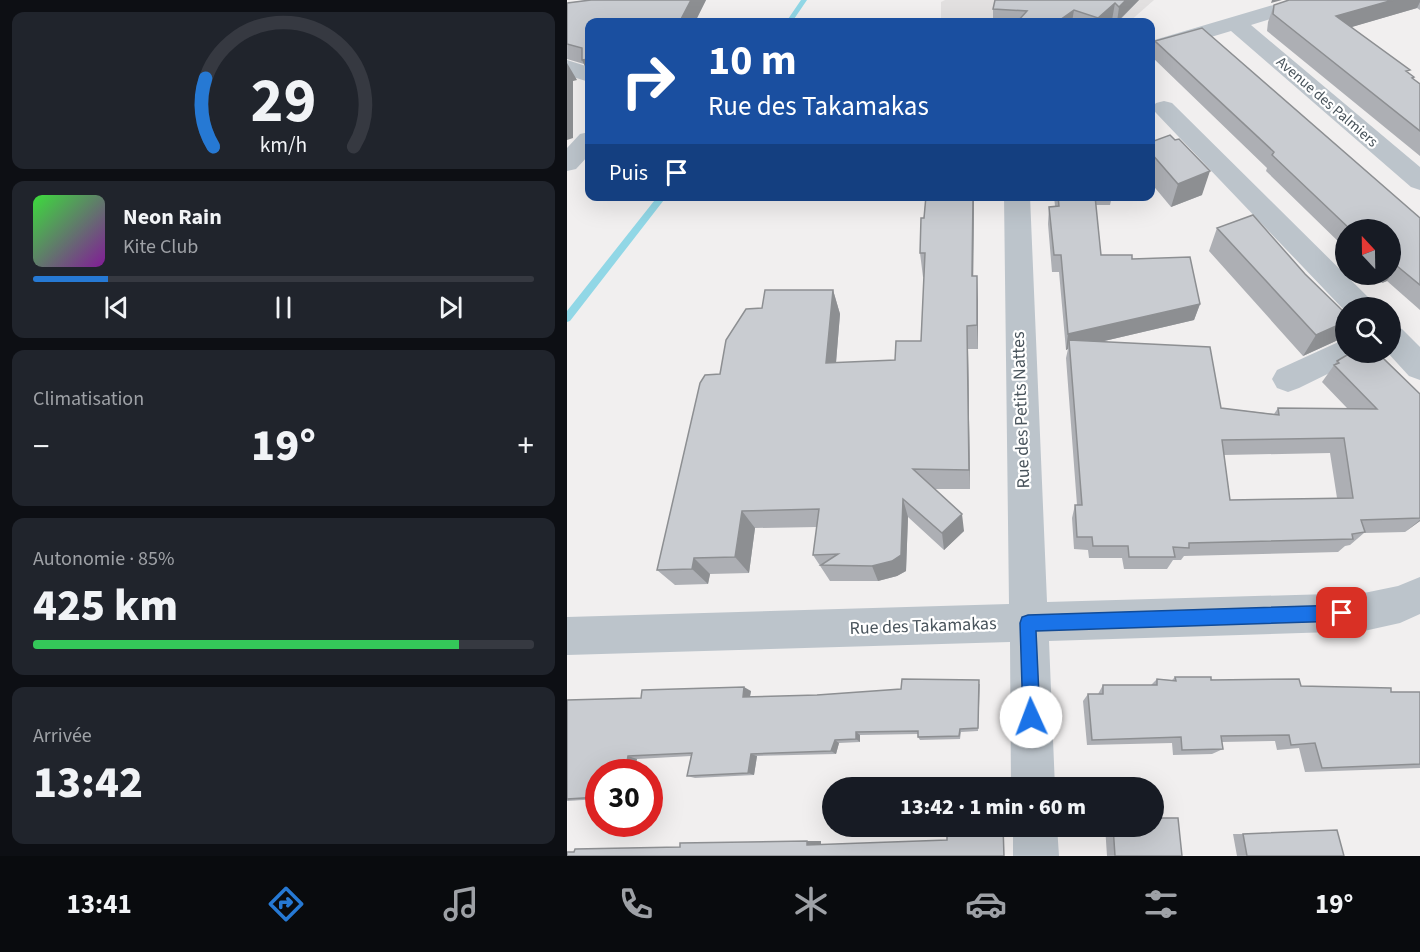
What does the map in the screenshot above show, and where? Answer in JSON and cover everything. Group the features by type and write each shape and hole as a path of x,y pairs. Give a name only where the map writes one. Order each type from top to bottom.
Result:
{"street":[{"path":"1155,47 1312,0"},
{"name":"Avenue des Palmiers","path":"1235,23 1420,181"},
{"path":"567,67 585,74"},
{"path":"1164,108 1350,297"},
{"path":"567,163 585,144"},
{"name":"Rue des Petits Nattes","path":"1017,201 1033,777"},
{"path":"1401,347 1420,367"},
{"path":"1288,379 1335,356"},
{"name":"Rue des Takamakas","path":"567,636 1365,612 1400,604 1420,595"},
{"path":"1035,837 1036,856"}],"shaded area":[{"path":"945,0 1154,0 1134,18 941,18 941,2"}],"building":[{"path":"591,0 691,0 682,18 585,18 585,60 582,60 582,48 567,44 567,3"},
{"path":"995,0 1126,0 1119,7 1115,3 1098,18 1074,10 1063,18 1021,18 1027,11 993,9"},
{"path":"1289,0 1393,0 1336,16 1410,70 1406,71 1420,84 1420,131 1273,14 1274,5"},
{"path":"1202,28 1420,218 1420,285 1401,269 1401,219 1339,219 1272,155 1274,152 1155,41"},
{"path":"1170,135 1175,140 1179,139 1210,171 1178,184 1155,158 1155,141"},
{"path":"926,201 973,201 972,276 977,276 977,325 967,326 969,470 913,469 962,514 942,533 903,499 901,555 892,561 872,566 821,565 838,554 813,555 819,509 742,511 735,557 694,558 692,569 657,570 700,383 705,375 720,374 726,340 746,309 762,308 765,290 833,290 826,363 895,360 896,341 921,341 925,253 920,253 921,218 924,218"},
{"path":"1058,201 1096,201 1101,255 1132,255 1132,259 1190,257 1200,304 1068,334 1061,255 1054,255 1049,207 1059,206"},
{"path":"1253,215 1305,274 1335,303 1335,326 1316,335 1217,228"},
{"path":"1069,340 1210,347 1221,408 1279,415 1278,408 1377,409 1334,365 1339,363 1388,363 1420,394 1420,518 1361,520 1365,532 1352,534 1353,539 1189,543 1189,548 1173,547 1175,557 1129,557 1128,546 1093,546 1092,537 1077,537 1075,505 1082,505","holes":["1344,438 1353,498 1230,500 1222,440"]},
{"path":"1175,677 1211,677 1211,680 1299,679 1301,686 1391,688 1391,692 1420,692 1420,764 1322,768 1315,743 1291,745 1289,735 1221,736 1223,749 1182,750 1181,737 1092,740 1088,694 1103,694 1103,685 1157,685 1157,679 1176,681"},
{"path":"902,679 979,680 978,728 960,729 959,736 918,737 918,731 856,732 856,739 835,740 831,751 751,754 748,773 687,776 692,753 628,756 627,759 585,759 585,798 567,799 567,700 641,698 642,690 744,687 743,697 901,689"},
{"path":"1164,818 1178,818 1182,856 1115,856 1114,837 1164,837"},
{"path":"1337,830 1344,856 1247,856 1243,834"},
{"path":"947,837 1003,837 1004,856 567,856 567,852 574,852 575,849 680,847 680,843 807,841 807,845 947,840"}],"waterway":[{"path":"792,18 804,0"},
{"path":"567,318 659,201"}],"route":[{"path":"1031,717 1028,623 1342,613"}]}
